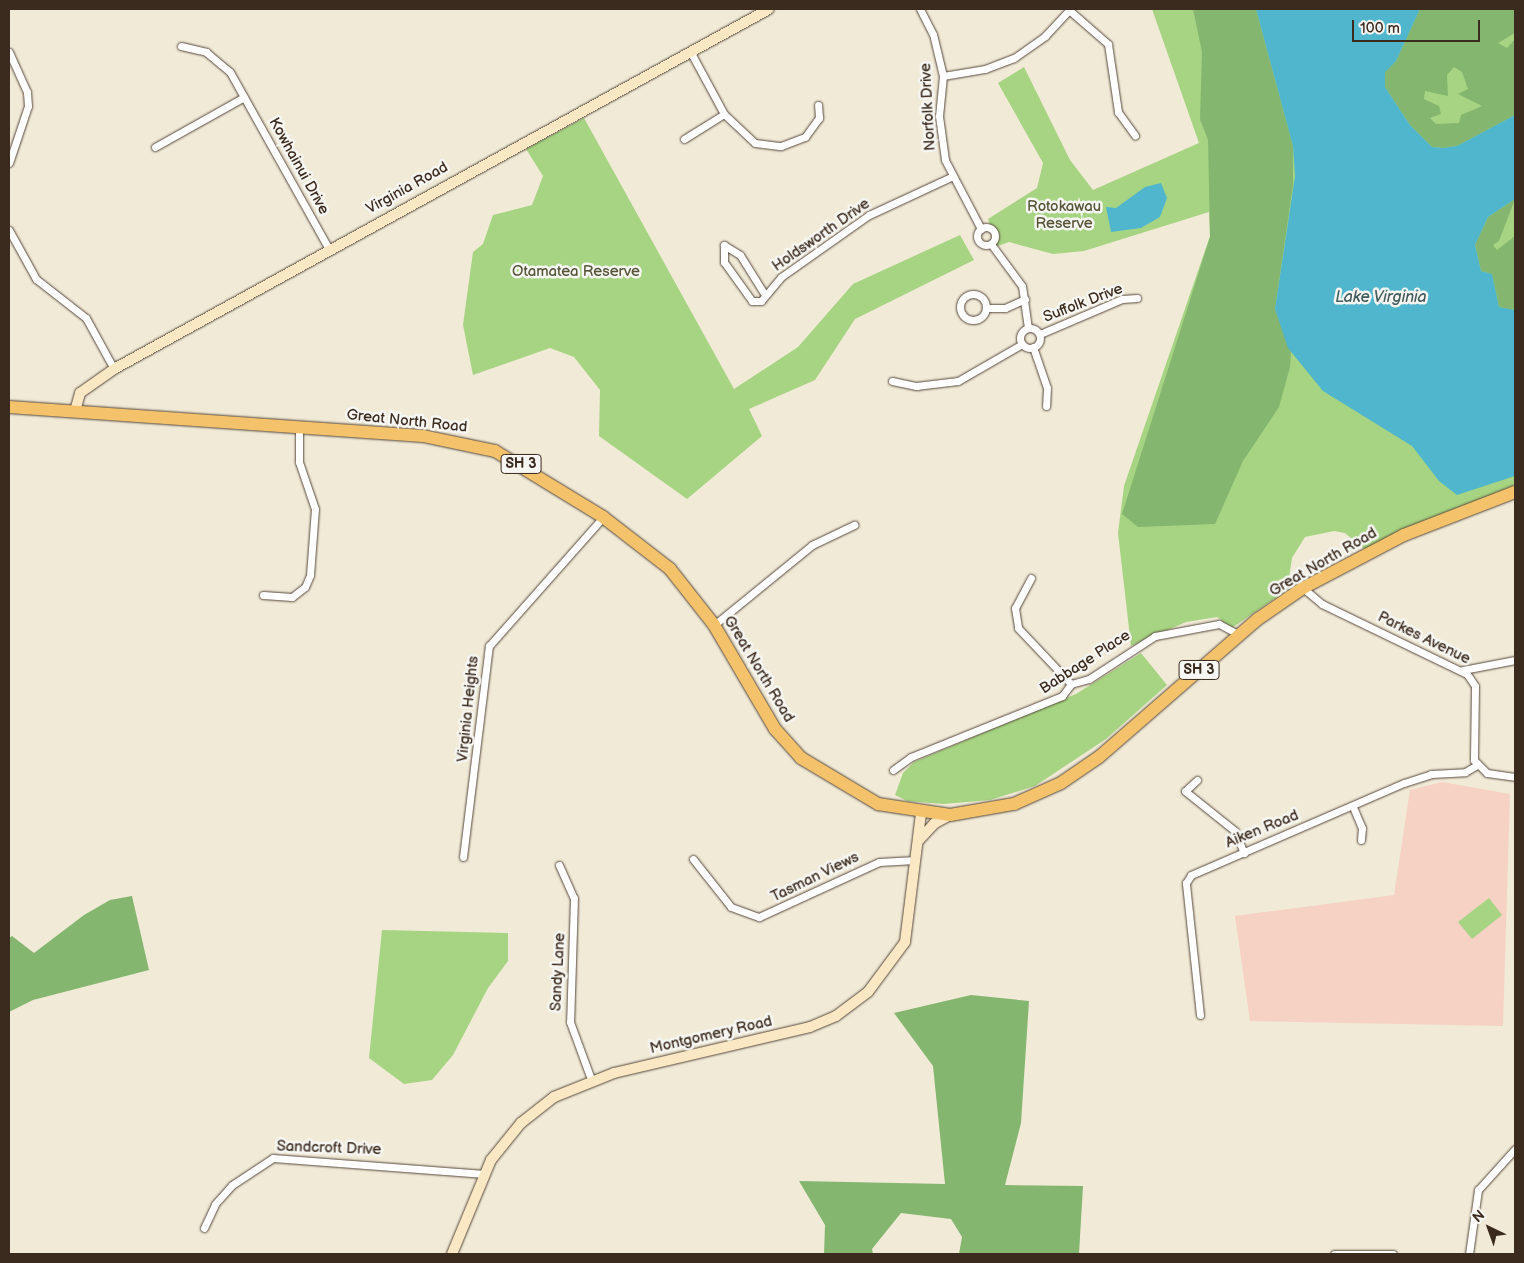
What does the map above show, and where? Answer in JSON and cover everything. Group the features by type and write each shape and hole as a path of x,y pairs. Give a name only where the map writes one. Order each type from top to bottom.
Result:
{"highway":[{"name":"Great North Road","path":"9,407 299,428 471,443 517,462 603,517 670,569 714,625 761,709 801,758 854,794 921,814 950,816 1006,806 1061,783 1099,757 1240,635 1303,588 1404,535 1515,492"}],"street":[{"name":"Virginia Road","path":"75,411 80,393 114,369 329,249 769,9"},
{"name":"Norfolk Drive","path":"920,9 933,34 943,76 941,139 951,177 982,228 980,242 991,244 1019,280 1025,299 1028,328"},
{"path":"943,76 985,69 1014,58 1045,36 1069,10 1108,44 1118,112 1135,135"},
{"name":"Kowhainui Drive","path":"181,46 217,57 244,97 329,249"},
{"path":"690,51 724,114 744,137 781,146 795,143 814,128 818,105"},
{"path":"9,52 27,92 28,106 9,163"},
{"path":"155,147 244,97"},
{"path":"684,139 724,114"},
{"name":"Holdsworth Drive","path":"765,295 740,254 724,245 724,262 752,301 761,301 781,277 869,215 951,177"},
{"name":"Norfolk Drive","path":"982,228 993,230 991,244"},
{"path":"9,230 36,279 86,318 114,369"},
{"name":"Holdsworth Drive","path":"742,289 760,286"},
{"name":"Suffolk Drive","path":"1040,334 1122,299 1137,298"},
{"path":"986,308 1005,308 1025,299"},
{"path":"1022,344 1020,336 1028,328 1040,334 1033,348 1047,388 1046,406"},
{"path":"1022,344 1033,348"},
{"path":"892,381 916,386 958,381 1022,344"},
{"path":"263,595 292,597 305,587 310,575 315,509 299,462 299,428"},
{"name":"Virginia Heights","path":"463,857 489,646 603,517"},
{"path":"714,625 812,545 854,525"},
{"path":"1031,578 1015,608 1018,628 1071,684"},
{"name":"Parkes Avenue","path":"1303,588 1322,604 1463,670 1475,686 1473,752 1477,765"},
{"name":"Babbage Place","path":"892,770 911,757 1062,696 1071,684 1089,679 1155,636 1219,624 1240,635"},
{"path":"1463,670 1515,660"},
{"path":"1477,765 1487,773 1515,777"},
{"name":"Aiken Road","path":"1200,1015 1186,883 1203,866 1244,853 1418,778 1459,773 1477,765"},
{"path":"1197,780 1185,791 1235,831 1244,853"},
{"path":"1354,806 1362,828 1361,840"},
{"name":"Montgomery Road","path":"452,1254 484,1174 522,1122 554,1098 591,1079 810,1027 848,1008 878,982 905,942 921,814"},
{"path":"917,843 935,823 950,816"},
{"name":"Tasman Views","path":"693,859 731,907 759,917 879,862 915,860"},
{"name":"Sandy Lane","path":"559,865 574,898 570,1022 591,1079"},
{"path":"1469,1254 1478,1190 1515,1149"},
{"name":"Sandcroft Drive","path":"204,1228 215,1204 232,1185 273,1158 484,1174"},
{"path":"1334,1254 1393,1254"}],"shaded area":[{"path":"1442,782 1510,794 1503,1026 1250,1021 1235,916 1394,895 1410,790"}],"green space":[{"name":"Rotokawau Reserve","path":"1152,9 1515,9 1515,485 1364,549 1345,533 1334,531 1305,537 1292,558 1287,590 1232,628 1217,617 1186,622 1131,646 1118,533 1124,486 1210,236 1209,212 1084,251 1053,254 1009,242 995,247 988,219 1037,188 1043,163 998,83 1024,67 1070,160 1093,190 1199,143"},
{"path":"1193,9 1256,9 1293,146 1293,185 1275,309 1291,352 1290,367 1279,407 1243,461 1215,524 1138,527 1122,514 1210,237 1208,140 1200,119 1202,52"},
{"path":"1420,9 1515,9 1515,33 1498,43 1507,48 1515,39 1515,115 1457,146 1432,147 1410,125 1385,87 1385,71 1396,61","holes":["1454,67 1462,72 1468,89 1458,94 1482,106 1461,115 1459,123 1436,124 1430,118 1441,114 1439,106 1424,99 1425,91 1448,96 1447,75"]},
{"name":"Otamatea Reserve","path":"584,118 734,389 798,347 853,284 960,235 974,260 855,319 815,380 749,409 762,436 687,499 599,436 600,390 574,357 550,348 473,375 463,325 473,252 483,244 493,215 532,205 543,176 526,149"},
{"path":"1515,199 1499,241 1493,245 1497,250 1515,236 1515,310 1499,307 1492,274 1481,271 1475,245 1488,217"},
{"path":"1141,653 1167,685 1106,739 1035,786 990,800 944,804 907,801 895,795 903,773 914,762 1076,694"},
{"path":"132,896 149,970 33,1000 9,1012 9,938 12,936 34,953 84,915 110,900"},
{"path":"1489,898 1502,915 1472,939 1458,922"},
{"path":"382,930 508,933 508,961 488,988 453,1055 432,1080 404,1084 369,1058"},
{"path":"971,995 1029,1001 1021,1123 1005,1185 1083,1186 1079,1254 959,1254 962,1237 951,1219 901,1213 872,1249 873,1254 824,1254 825,1225 799,1181 945,1184 933,1066 894,1013"}],"water":[{"name":"Lake Virginia","path":"1256,9 1420,9 1396,61 1385,72 1385,87 1410,125 1432,147 1443,148 1457,146 1515,115 1515,199 1488,217 1475,245 1481,271 1492,274 1499,307 1515,310 1515,476 1457,495 1439,481 1412,446 1323,391 1288,348 1275,309 1295,176 1293,146"},
{"path":"1161,183 1167,198 1160,217 1141,228 1111,232 1106,207 1116,208 1145,187"}]}
